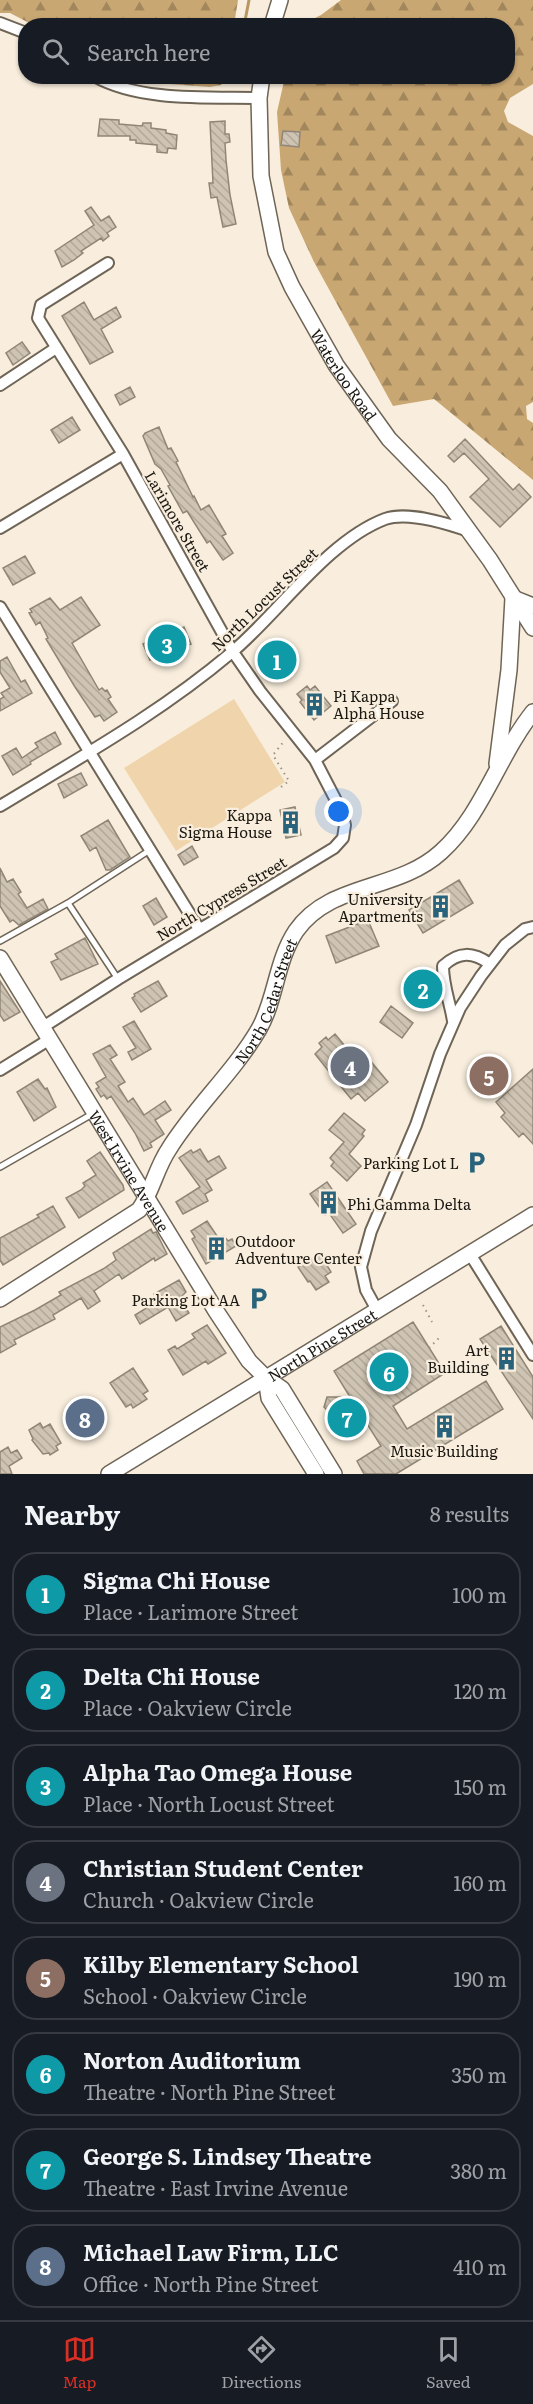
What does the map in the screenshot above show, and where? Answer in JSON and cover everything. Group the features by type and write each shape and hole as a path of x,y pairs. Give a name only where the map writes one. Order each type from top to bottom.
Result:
{"street":[{"path":"274,18 280,0"},
{"path":"0,23 18,30"},
{"path":"111,84 120,88 158,95 260,98"},
{"name":"Waterloo Road","path":"261,84 261,176 276,252 291,287 336,365 389,439 440,491 533,628"},
{"name":"Larimore Street","path":"108,263 41,305 39,318 123,454 233,652 260,691 315,760"},
{"path":"0,385 56,348"},
{"path":"0,528 123,454"},
{"name":"North Locust Street","path":"0,806 174,699 233,652 294,590 364,529 387,518 415,518 440,521 469,531"},
{"path":"496,770 509,670 513,598 533,606"},
{"path":"0,607 199,929"},
{"path":"315,760 392,701"},
{"name":"North Cedar Street","path":"0,1299 139,1210 147,1199 152,1180 168,1149 259,1028 270,1004 285,954 296,932 313,912 334,899 396,880 419,868 440,853 466,824 517,734 533,712"},
{"name":"North Cypress Street","path":"0,1070 118,978 334,848 343,838 345,825 342,812 315,760"},
{"path":"376,1310 366,1290 361,1267 371,1231 416,1125 453,1021 505,945 525,929 533,927"},
{"path":"453,1021 449,997 443,985 443,966 452,958 466,953 480,957 490,964"},
{"name":"West Irvine Avenue","path":"0,958 238,1345 249,1361 266,1378 282,1389 333,1474"},
{"name":"North Pine Street","path":"109,1474 533,1215"},
{"path":"470,1254 533,1355"},
{"path":"266,1378 269,1398 316,1474"}],"lane":[{"path":"0,941 68,903 150,850"},
{"path":"68,903 118,978"},
{"path":"0,1167 95,1113"}],"path":[{"path":"281,787 289,781 273,754 287,737"},
{"path":"423,1305 432,1322"},
{"path":"429,1348 440,1337"}],"shaded area":[{"path":"234,699 285,782 176,851 124,768"}],"green space":[{"path":"0,0 238,0 235,18 20,18 10,13 0,13"},
{"path":"341,0 533,0 533,84 510,98 504,111 508,122 533,136 533,402 526,406 527,419 533,423 533,480 434,399 393,406 314,262 289,208 281,170 277,112 283,84 515,84 515,18 315,18"},
{"path":"169,84 222,84 210,87"}],"building":[{"path":"100,119 119,120 119,124 142,126 143,123 151,123 151,128 166,130 166,133 177,135 176,149 168,148 167,153 157,152 157,145 136,143 136,140 130,140 130,136 98,136"},
{"path":"225,121 225,134 229,134 230,142 225,143 226,160 236,224 223,227 217,197 211,198 209,183 213,183 210,122"},
{"path":"283,131 300,132 299,147 281,145"},
{"path":"91,207 101,221 109,216 116,227 107,233 109,236 103,241 101,238 62,267 55,251 94,225 85,211"},
{"path":"84,302 94,320 116,307 121,317 101,329 113,352 90,364 62,316"},
{"path":"22,342 30,353 13,365 6,353"},
{"path":"130,387 135,397 120,405 115,395"},
{"path":"72,417 80,430 59,443 51,430"},
{"path":"159,427 168,449 171,448 201,510 209,505 226,534 222,536 233,553 223,560 210,541 207,543 187,511 183,513 161,469 155,464 143,436"},
{"path":"465,439 513,490 519,484 531,497 500,527 470,497 489,479 464,453 454,462 448,456"},
{"path":"25,556 35,573 13,585 3,568"},
{"path":"81,597 100,625 72,643 99,690 102,688 107,690 111,697 108,699 117,712 104,721 100,715 95,717 46,639 48,638 40,622 36,625 29,613 32,612 30,609 50,598 60,610"},
{"path":"184,627 191,644 150,660 143,644"},
{"path":"274,645 291,663 279,674 262,656"},
{"path":"7,657 21,682 25,680 32,693 0,711 0,699 4,697 1,693 10,688 0,672 0,661"},
{"name":"Pi Kappa Alpha House","path":"307,686 310,690 315,686 331,706 314,720 300,702 302,700 297,694"},
{"path":"55,732 61,744 13,775 2,756 16,748 22,758 38,747 35,743"},
{"path":"81,773 87,785 64,798 58,784"},
{"name":"Kappa Sigma House","path":"295,807 301,835 286,838 280,810"},
{"path":"108,820 130,857 110,870 106,870 96,847 90,851 81,836"},
{"path":"192,846 198,857 184,865 178,855"},
{"path":"0,868 7,882 13,879 21,892 18,894 27,908 43,899 48,909 19,925 13,920 10,922 0,906"},
{"name":"University Apartments","path":"459,880 473,903 423,933 409,910"},
{"path":"156,898 167,917 154,925 143,906"},
{"name":"University Apartments","path":"368,920 379,946 336,963 326,936"},
{"path":"85,938 98,964 61,980 51,962 58,959 55,954"},
{"path":"413,971 437,980 439,991 433,1006 404,995"},
{"path":"0,981 20,1012 4,1021 0,1015"},
{"path":"158,981 167,996 141,1012 132,998 134,994"},
{"path":"391,1006 413,1023 402,1038 380,1022"},
{"path":"134,1021 151,1049 132,1060 128,1052 136,1048 123,1027"},
{"path":"335,1034 355,1058 363,1052 388,1082 365,1101 358,1093 351,1099 315,1054 322,1047 319,1043"},
{"path":"110,1045 117,1055 110,1059 125,1082 118,1086 128,1102 133,1098 144,1115 165,1101 171,1110 155,1120 164,1134 150,1143 152,1147 144,1151 111,1096 107,1099 104,1095 101,1097 96,1089 99,1087 96,1083 106,1077 93,1054"},
{"path":"533,1069 533,1144 523,1133 519,1137 501,1117 505,1113 496,1102"},
{"path":"38,1079 45,1089 47,1088 56,1107 34,1121 17,1092"},
{"path":"344,1113 365,1130 362,1134 364,1136 349,1154 361,1166 347,1181 331,1166 334,1162 330,1158 344,1142 329,1130"},
{"path":"200,1149 208,1162 219,1156 226,1168 206,1180 212,1190 205,1194 208,1201 183,1214 176,1202 200,1187 179,1158 191,1150 193,1153"},
{"path":"100,1152 123,1185 124,1190 79,1218 66,1198 81,1190 85,1186 83,1183 96,1175 87,1161"},
{"name":"Phi Gamma Delta","path":"327,1182 356,1224 343,1233 329,1213 325,1215 310,1194"},
{"path":"53,1206 65,1227 3,1265 0,1260 0,1238 39,1217 37,1215"},
{"path":"207,1221 219,1239 224,1236 228,1241 232,1239 236,1246 206,1264 192,1239 195,1237 191,1231"},
{"path":"151,1229 153,1233 156,1232 167,1254 155,1261 154,1258 122,1279 119,1274 94,1291 100,1301 88,1309 81,1298 53,1315 55,1319 14,1340 16,1344 0,1353 0,1327 35,1310 61,1295 59,1292 103,1269 116,1260 113,1253"},
{"path":"320,1254 331,1272 325,1276 329,1282 316,1290 298,1267"},
{"path":"179,1280 186,1292 180,1298 189,1313 176,1321 168,1307 140,1324 135,1315 158,1301 154,1294"},
{"path":"413,1322 445,1373 393,1406 407,1429 486,1381 503,1409 396,1474 364,1474 357,1461 381,1446 366,1422 341,1438 329,1420 333,1416 324,1407 327,1397 350,1397 334,1371"},
{"path":"207,1325 226,1353 208,1364 206,1361 183,1375 168,1350 175,1346 177,1349 195,1338 192,1334"},
{"name":"Art Building","path":"501,1326 533,1377 533,1419 480,1339"},
{"path":"133,1368 148,1391 143,1394 147,1399 133,1408 131,1404 126,1407 110,1383"},
{"path":"88,1406 97,1421 83,1430 74,1414"},
{"path":"40,1423 43,1428 50,1424 61,1443 56,1446 58,1450 50,1455 49,1453 43,1454 32,1440 29,1430"},
{"path":"8,1447 11,1453 17,1450 22,1458 9,1466 12,1474 0,1474 0,1452"}],"waterway":[{"path":"246,18 249,0"}],"place":[{"name":"Alpha Tao Omega House","path":"167,644"},
{"name":"Sigma Chi House","path":"277,660"},
{"name":"Pi Kappa Alpha House","path":"315,704"},
{"name":"Kappa Sigma House","path":"290,823"},
{"name":"University Apartments","path":"441,907"},
{"name":"Delta Chi House","path":"423,989"},
{"name":"Christian Student Center","path":"350,1066"},
{"name":"Kilby Elementary School","path":"489,1076"},
{"name":"Parking Lot L","path":"477,1162"},
{"name":"Phi Gamma Delta","path":"329,1203"},
{"name":"Outdoor Adventure Center","path":"217,1249"},
{"name":"Parking Lot AA","path":"258,1299"},
{"name":"Art Building","path":"507,1358"},
{"name":"Norton Auditorium","path":"389,1372"},
{"name":"Michael Law Firm, LLC","path":"85,1418"},
{"name":"George S. Lindsey Theatre","path":"347,1418"},
{"name":"Music Building","path":"444,1426"}]}
